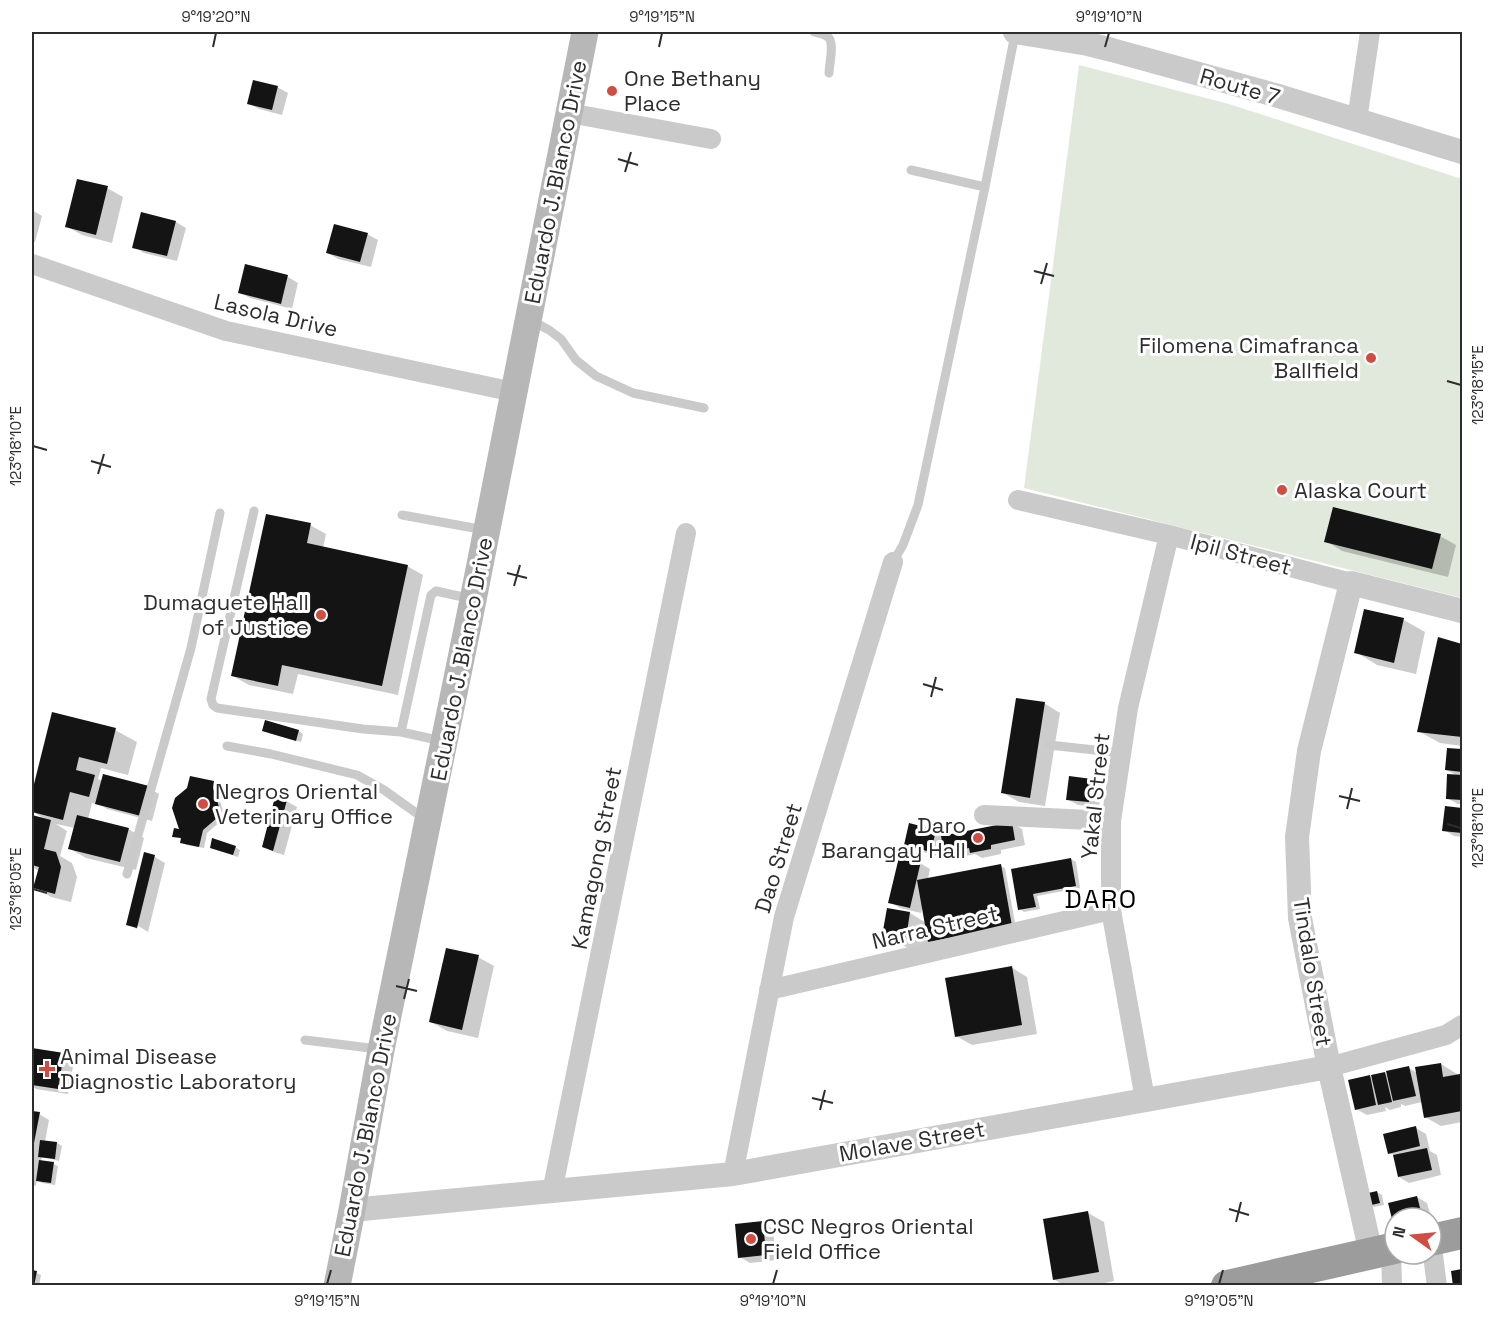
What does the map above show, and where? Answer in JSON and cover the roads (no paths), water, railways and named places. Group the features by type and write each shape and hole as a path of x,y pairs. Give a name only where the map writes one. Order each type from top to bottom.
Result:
{"highway":[{"path":"1443,1237 1462,1233"},
{"path":"1227,1286 1383,1251"}],"main road":[{"name":"Eduardo J. Blanco Drive","path":"337,1286 381,1050 474,600 585,32"}],"street":[{"name":"Route 7","path":"1015,32 1088,44 1275,95 1462,152"},
{"path":"1357,120 1370,32"},
{"path":"569,113 711,139"},
{"name":"Lasola Drive","path":"32,264 226,331 514,392"},
{"name":"Ipil Street","path":"1018,500 1169,535 1462,611"},
{"name":"Kamagong Street","path":"552,1192 686,533"},
{"name":"Yakal Street","path":"1145,1099 1111,910 1112,821 1128,708 1169,535"},
{"name":"Dao Street","path":"733,1174 784,917 893,562"},
{"name":"Tindalo Street","path":"1351,583 1309,751 1297,837 1300,918 1329,1067 1383,1240"},
{"path":"984,815 1112,821"},
{"name":"Narra Street","path":"769,990 1111,910"},
{"name":"Molave Street","path":"352,1210 733,1174 1329,1067 1446,1035 1462,1025"},
{"path":"1389,1266 1392,1286"},
{"path":"1434,1266 1437,1286"}],"lane":[{"path":"814,32 831,39 829,73"},
{"path":"893,562 903,546 918,505 1015,32"},
{"path":"911,170 985,187"},
{"path":"528,319 561,339 576,360 596,376 633,393 704,408"},
{"path":"254,511 211,699 213,705 228,710 363,729 401,732 444,742"},
{"path":"127,874 191,648 220,513"},
{"path":"402,515 487,531"},
{"path":"401,732 431,595 436,591 474,600"},
{"path":"1049,745 1122,753"},
{"path":"228,746 271,753 357,775 384,790 428,822"},
{"path":"305,1040 381,1050"}],"place":[{"name":"One Bethany Place","path":"612,91"},
{"name":"Filomena Cimafranca Ballfield","path":"1371,358"},
{"name":"Alaska Court","path":"1282,490"},
{"name":"Dumaguete Hall of Justice","path":"321,615"},
{"name":"Negros Oriental Veterinary Office","path":"203,804"},
{"name":"Daro Barangay Hall","path":"978,838"},
{"name":"Animal Disease Diagnostic Laboratory","path":"47,1069"},
{"name":"CSC Negros Oriental Field Office","path":"751,1239"}],"district":[{"name":"DARO","path":"1101,899"}]}
